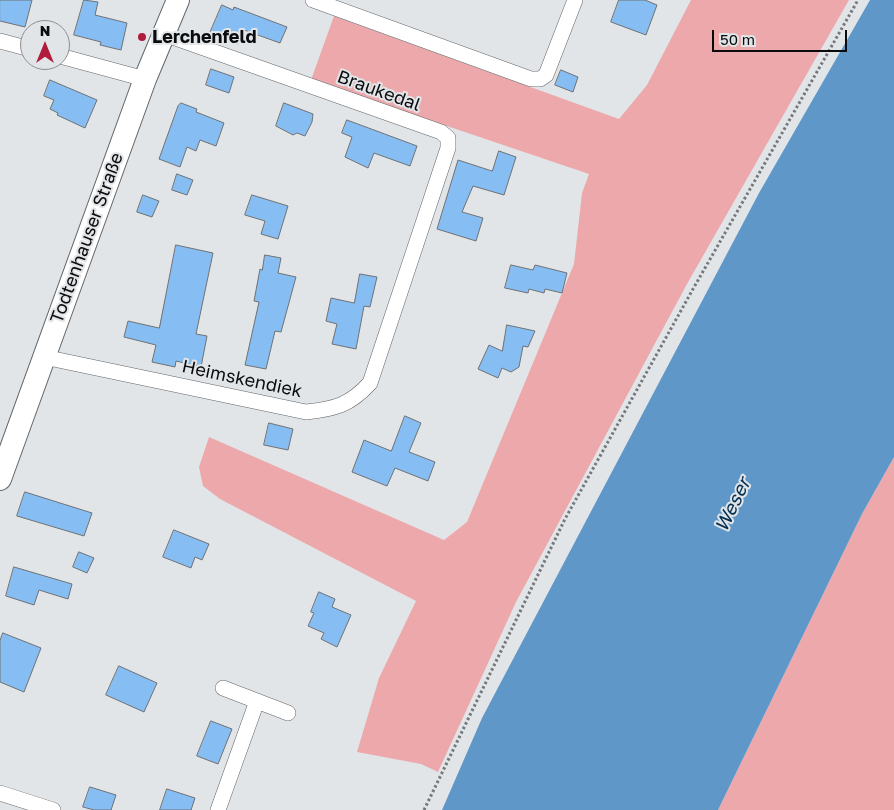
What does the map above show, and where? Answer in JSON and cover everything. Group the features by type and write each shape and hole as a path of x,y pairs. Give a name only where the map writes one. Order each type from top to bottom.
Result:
{"main road":[{"name":"Todtenhauser Straße","path":"0,479 145,79 178,0"}],"street":[{"path":"313,0 332,3 531,79 540,79 546,75 574,0"},
{"name":"Braukedal","path":"164,34 441,132 448,138 448,148 407,272"},
{"path":"0,41 20,46"},
{"path":"70,59 145,79"},
{"name":"Heimskendiek","path":"44,356 306,412 333,409 357,397 370,383 407,272"},
{"path":"223,688 288,713"},
{"path":"218,810 256,701"},
{"path":"0,793 53,810"}],"path":[{"path":"424,810 565,519 693,289 858,0"}],"shaded area":[{"path":"691,0 849,0 687,284 516,602 438,772 421,764 357,752 379,678 416,601 220,499 203,486 199,467 209,437 444,540 467,522 574,264 582,193 589,174 311,80 334,16 619,119 647,85"},
{"path":"894,457 894,810 718,810 862,514"}],"water":[{"name":"Weser","path":"870,0 894,0 894,457 862,514 718,810 442,810 482,718 759,193"}],"building":[{"path":"0,0 32,0 27,20 20,20 20,26 0,21"},
{"path":"84,0 98,2 95,15 127,23 121,50 100,45 101,42 74,35"},
{"path":"619,0 645,0 657,5 646,35 611,22"},
{"path":"222,5 233,10 234,7 287,27 280,43 244,30 238,44 210,33"},
{"path":"211,69 234,77 229,93 206,85"},
{"path":"561,70 578,77 573,92 555,85"},
{"path":"50,80 97,100 85,128 57,115 58,113 50,109 54,100 44,96"},
{"path":"181,103 197,109 196,112 224,123 216,146 200,140 196,151 187,147 180,167 159,159 178,106"},
{"path":"284,103 313,114 312,122 305,136 297,133 293,135 276,126"},
{"path":"347,120 417,146 410,166 374,153 368,168 345,157 352,137 342,133"},
{"path":"499,151 516,157 504,195 473,186 462,212 483,218 476,241 437,229 458,160 492,171"},
{"path":"177,174 193,180 187,195 172,190"},
{"path":"143,195 159,201 152,217 137,212"},
{"path":"252,195 288,206 278,239 261,234 265,221 245,215"},
{"path":"176,245 213,253 196,334 207,336 201,367 176,361 175,367 152,362 156,345 124,337 128,321 159,328"},
{"path":"265,255 281,258 278,273 296,277 281,332 275,331 266,369 245,365 259,302 254,301 260,269 262,270"},
{"path":"511,265 533,270 535,265 567,273 562,293 545,289 544,293 529,289 528,293 505,288"},
{"path":"360,274 377,277 370,307 364,306 356,349 332,344 337,324 326,321 331,298 354,303"},
{"path":"507,325 535,331 528,347 523,346 519,367 511,372 502,368 498,378 478,369 489,345 502,351"},
{"path":"405,416 421,423 409,452 435,462 428,481 395,468 387,486 352,472 364,440 391,451"},
{"path":"269,423 293,429 288,450 264,445"},
{"path":"25,492 92,513 84,536 17,516"},
{"path":"174,530 209,544 202,560 195,557 191,568 163,557"},
{"path":"79,552 94,558 87,573 73,567"},
{"path":"14,567 72,584 68,599 39,590 34,605 6,596"},
{"path":"319,592 335,599 332,607 351,615 337,647 321,639 324,633 308,626 314,613 311,612"},
{"path":"3,633 41,648 24,692 0,682 0,641"},
{"path":"119,666 157,683 144,712 106,695"},
{"path":"211,721 232,729 218,764 197,756"},
{"path":"90,787 116,795 111,810 94,810 83,807"},
{"path":"167,789 195,798 191,810 160,810"}],"place":[{"name":"Lerchenfeld","path":"142,37"}]}
